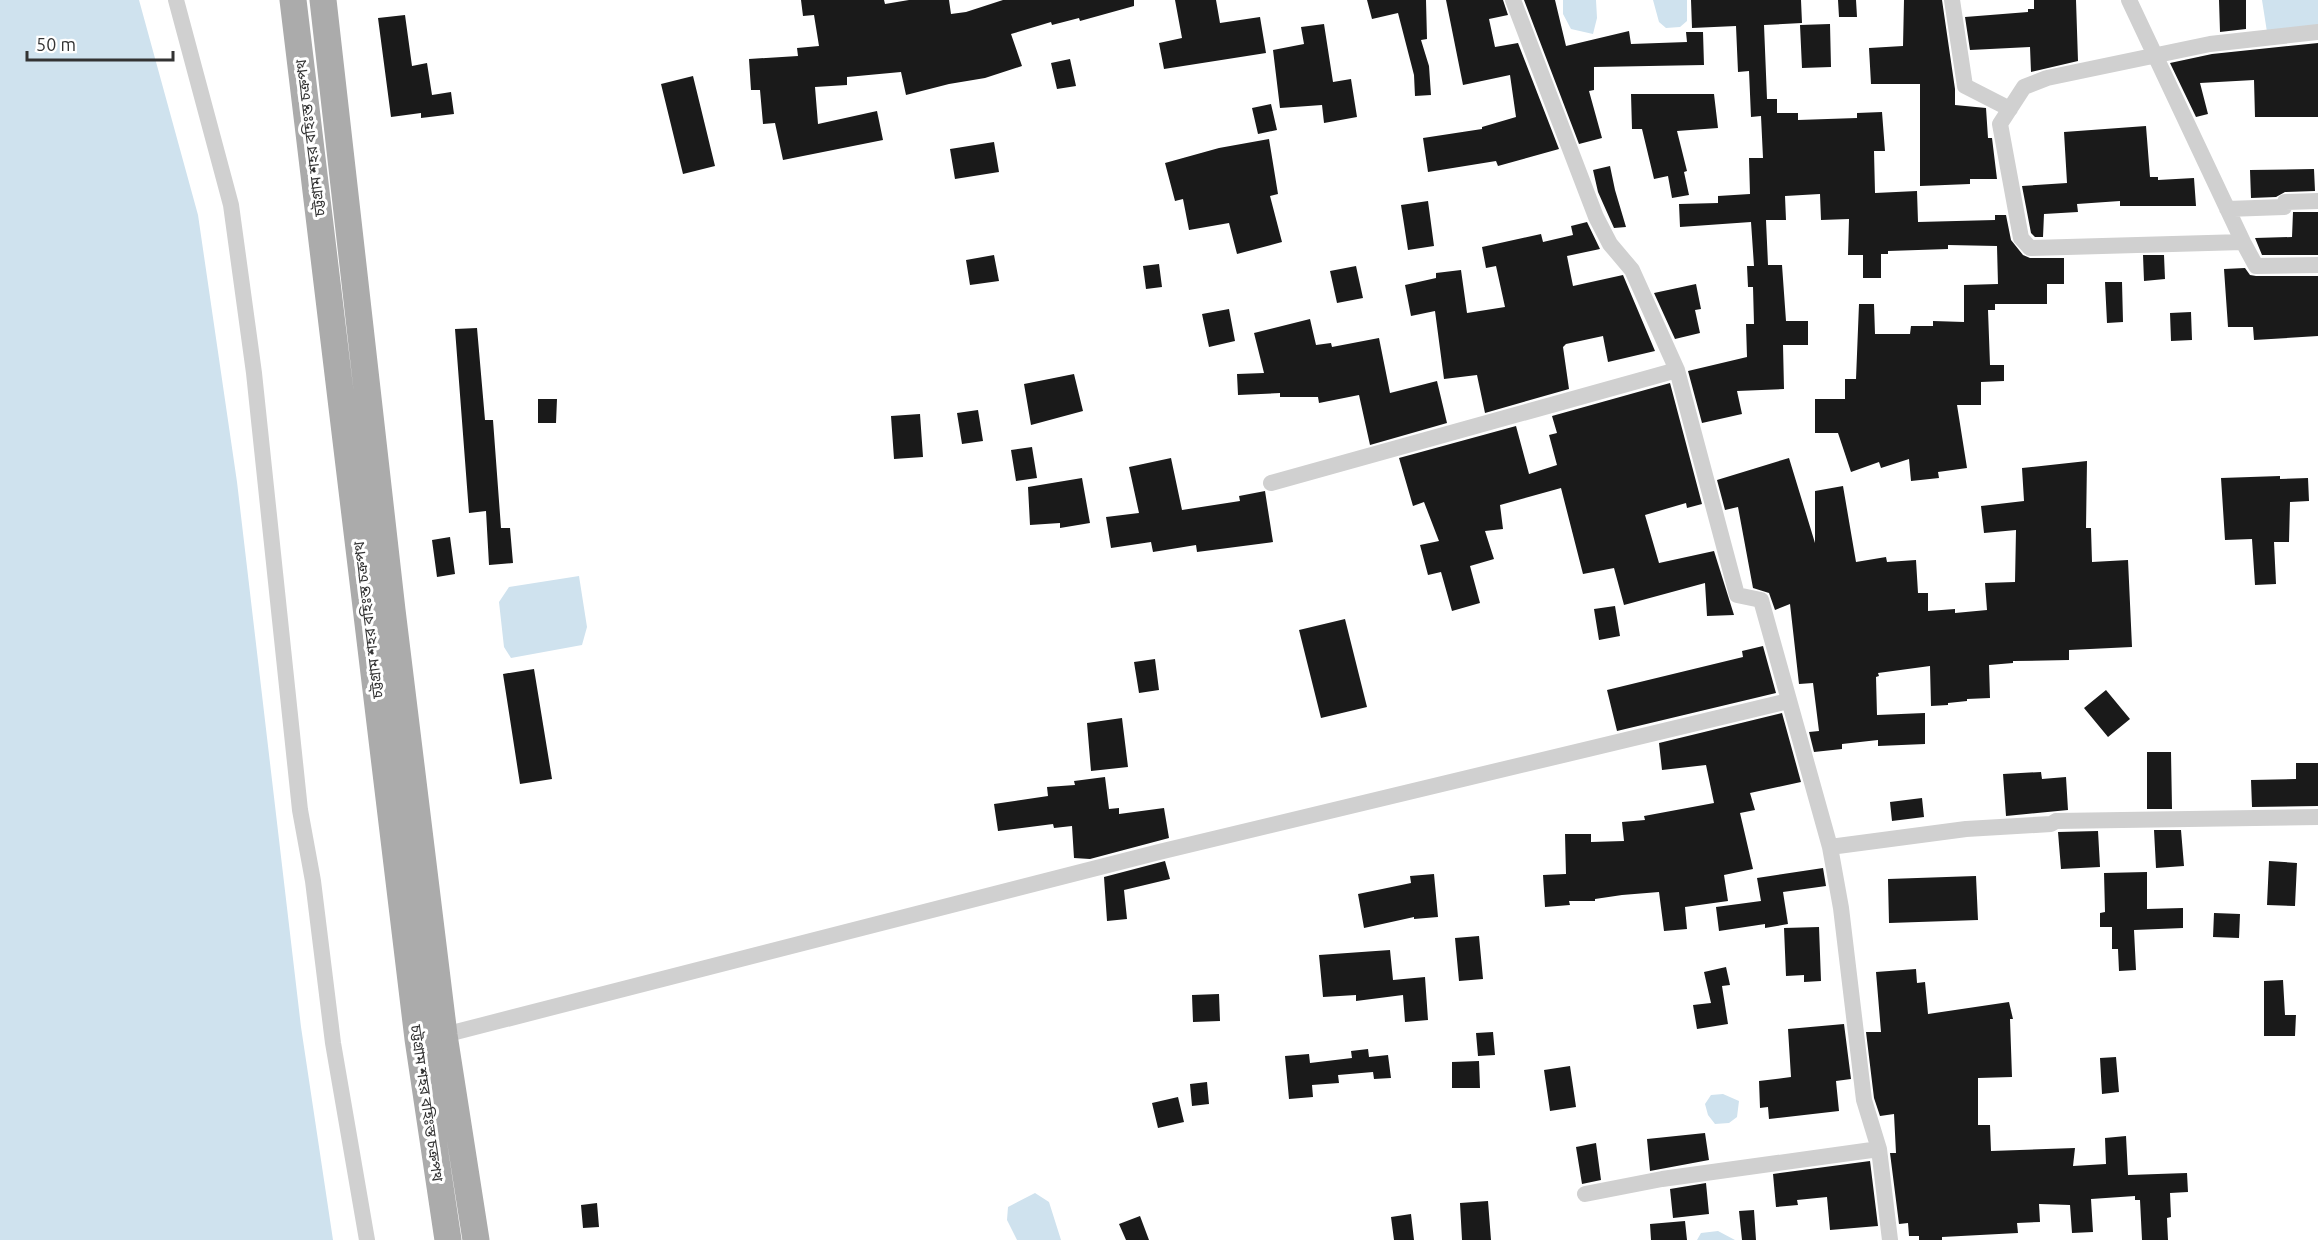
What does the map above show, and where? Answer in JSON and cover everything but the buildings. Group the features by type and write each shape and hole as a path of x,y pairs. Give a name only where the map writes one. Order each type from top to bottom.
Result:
{"main road":[{"name":"চট্টগ্রাম শহর বহিঃস্ত চক্রপথ","path":"293,0 417,1039 448,1240"},
{"name":"চট্টগ্রাম শহর বহিঃস্ত চক্রপথ","path":"323,0 392,610 444,1035 476,1240"}],"street":[{"path":"176,0 231,205 254,373 300,810 314,881 333,1043 368,1240"},
{"path":"1514,0 1596,217 1610,244 1632,270 1677,370 1737,595 1761,600 1830,847 1841,908 1864,1100 1879,1149 1890,1240"},
{"path":"1952,0 1965,86 2010,109"},
{"path":"2129,0 2256,266 2318,265"},
{"path":"2243,242 2030,248 2021,238 2000,124 2024,87 2047,78 2211,44 2318,32"},
{"path":"2227,209 2284,207 2285,202 2318,201"},
{"path":"1271,483 1677,370"},
{"path":"444,1035 1159,852 1788,701"},
{"path":"1830,847 1966,829 2051,824 2056,821 2318,817"},
{"path":"1585,1194 1662,1179 1879,1149"}],"water":[{"path":"0,0 139,0 198,215 237,482 301,1027 333,1240 0,1240"},
{"path":"1563,0 1596,0 1597,18 1593,34 1571,29 1563,14"},
{"path":"1653,0 1687,0 1687,21 1680,27 1666,28 1659,22"},
{"path":"2262,0 2318,0 2318,26 2267,32"},
{"path":"579,576 587,627 582,645 511,658 504,647 499,602 509,587"},
{"path":"1723,1094 1739,1101 1737,1117 1729,1123 1715,1124 1708,1115 1705,1104 1711,1095"},
{"path":"1035,1193 1049,1202 1061,1240 1017,1240 1007,1220 1008,1207"},
{"path":"1718,1231 1735,1240 1697,1240 1701,1233"}]}
